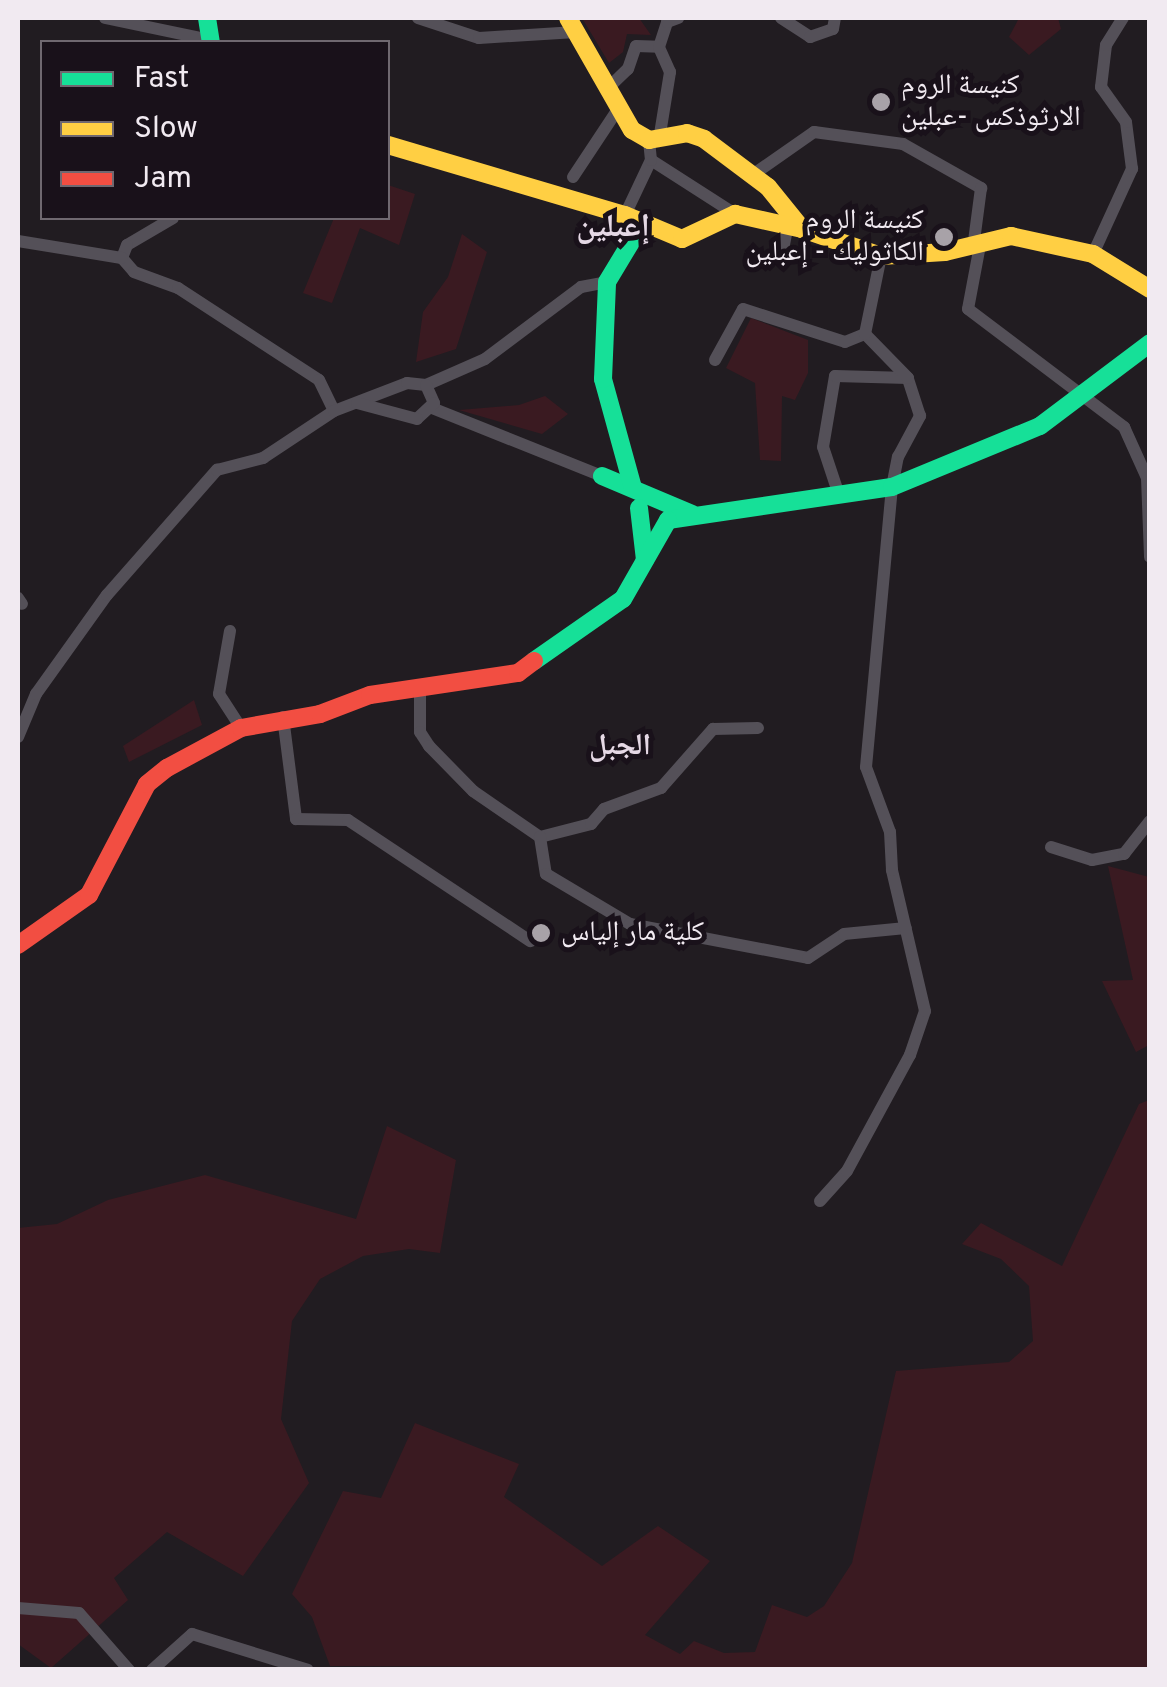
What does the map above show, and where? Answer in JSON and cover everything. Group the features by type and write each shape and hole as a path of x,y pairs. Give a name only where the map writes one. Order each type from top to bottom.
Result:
{"street":[{"path":"105,18 202,40"},
{"path":"418,18 479,38 572,25 616,112 654,137 704,139 768,186 795,229"},
{"path":"781,18 810,37 834,29 835,18"},
{"path":"1093,254 1132,169 1126,122 1102,87 1106,45 1124,18"},
{"path":"633,488 603,379 608,282 634,219 650,160 670,72 659,47 668,19"},
{"path":"607,89 628,68 636,46 659,47"},
{"path":"574,177 616,112"},
{"path":"750,176 814,132 903,144 980,188 978,240 968,308 1124,427 1147,478 1150,556"},
{"path":"390,146 634,219 682,239 735,214"},
{"path":"650,160 735,214 882,256 945,252 978,240 1012,236 1093,254 1150,289"},
{"path":"122,258 127,246 170,220"},
{"path":"781,260 795,229"},
{"path":"18,240 122,258 134,272 178,288 319,380 334,411"},
{"path":"865,334 882,256"},
{"path":"18,737 48,676 182,504 217,470 263,458 334,411 404,386 426,385 486,359 582,287 608,282"},
{"path":"715,360 743,309 845,342 865,334"},
{"path":"820,1201 847,1171 910,1055 925,1011 890,832 866,767 892,487 898,457 920,416 908,378 865,334"},
{"path":"602,476 656,512 702,518 838,492 892,487 1040,426 1150,343"},
{"path":"838,492 823,447 835,376 908,378"},
{"path":"426,385 432,408"},
{"path":"399,410 404,386"},
{"path":"357,403 399,410 417,420 432,408"},
{"path":"432,408 633,488 656,512"},
{"path":"18,945 88,895 149,781 241,728 283,717 320,714 370,695 518,673 624,599 645,560 656,512"},
{"path":"230,631 219,694 241,728"},
{"path":"420,687 420,732 428,746 472,792 540,838 546,874 630,924 808,958 844,934 906,928"},
{"path":"283,717 296,819 348,820 530,942"},
{"path":"540,838 591,824 604,809 660,788 714,729 758,728"},
{"path":"1051,847 1092,860 1124,854 1150,821"},
{"path":"18,1608 79,1613 129,1670"},
{"path":"152,1670 192,1634 308,1670"}],"shaded area":[{"path":"582,18 639,18 651,35 627,34 623,52 609,63"},
{"path":"1019,18 1058,18 1061,29 1029,55 1009,37"},
{"path":"390,186 415,194 399,245 360,228 332,303 303,293 333,220 390,220"},
{"path":"462,234 487,252 456,349 416,362 423,312 448,277"},
{"path":"751,318 808,340 808,373 795,400 782,396 781,461 760,460 755,383 726,368"},
{"path":"545,396 568,414 542,434 459,410 519,405"},
{"path":"194,700 202,725 129,762 123,746"},
{"path":"1108,866 1149,877 1149,1045 1136,1052 1102,981 1133,980"},
{"path":"1149,1100 1149,1669 330,1666 312,1617 292,1594 343,1491 381,1498 415,1423 519,1464 504,1497 602,1566 658,1526 710,1561 645,1635 680,1654 694,1641 724,1653 755,1652 772,1605 807,1617 824,1606 852,1563 896,1371 1009,1362 1033,1341 1029,1286 1001,1259 962,1244 981,1223 1062,1266 1139,1104"},
{"path":"387,1126 456,1160 440,1253 409,1249 363,1256 320,1279 292,1321 281,1419 309,1483 243,1576 167,1532 114,1578 128,1600 51,1668 18,1644 18,1228 57,1224 108,1200 205,1175 356,1219"}],"traffic: fast":[{"path":"207,18 211,40"},
{"path":"633,488 603,379 607,282 642,224"},
{"path":"668,520 892,487 1040,426 1150,343"},
{"path":"602,476 692,514"},
{"path":"639,508 645,560"},
{"path":"534,661 623,599 668,520"}],"traffic: slow":[{"path":"568,18 632,130 649,140 687,133 704,139 768,187 802,229 881,256 945,252 1011,236 1093,254 1150,289"},
{"path":"390,146 625,215 682,239 735,214 802,229"}],"traffic: jam":[{"path":"18,945 89,895 147,784 167,768 241,728 320,714 370,695 518,673 534,661"}],"place":[{"name":"كنيسة الروم الارثوذكس -عبلين","path":"881,102"},
{"name":"كنيسة الروم الكاثوليك - إعبلين","path":"944,237"},
{"name":"كلية مار إلياس","path":"541,933"}],"district":[{"name":"إعبلين","path":"613,228"},
{"name":"الجبل","path":"620,747"}]}
